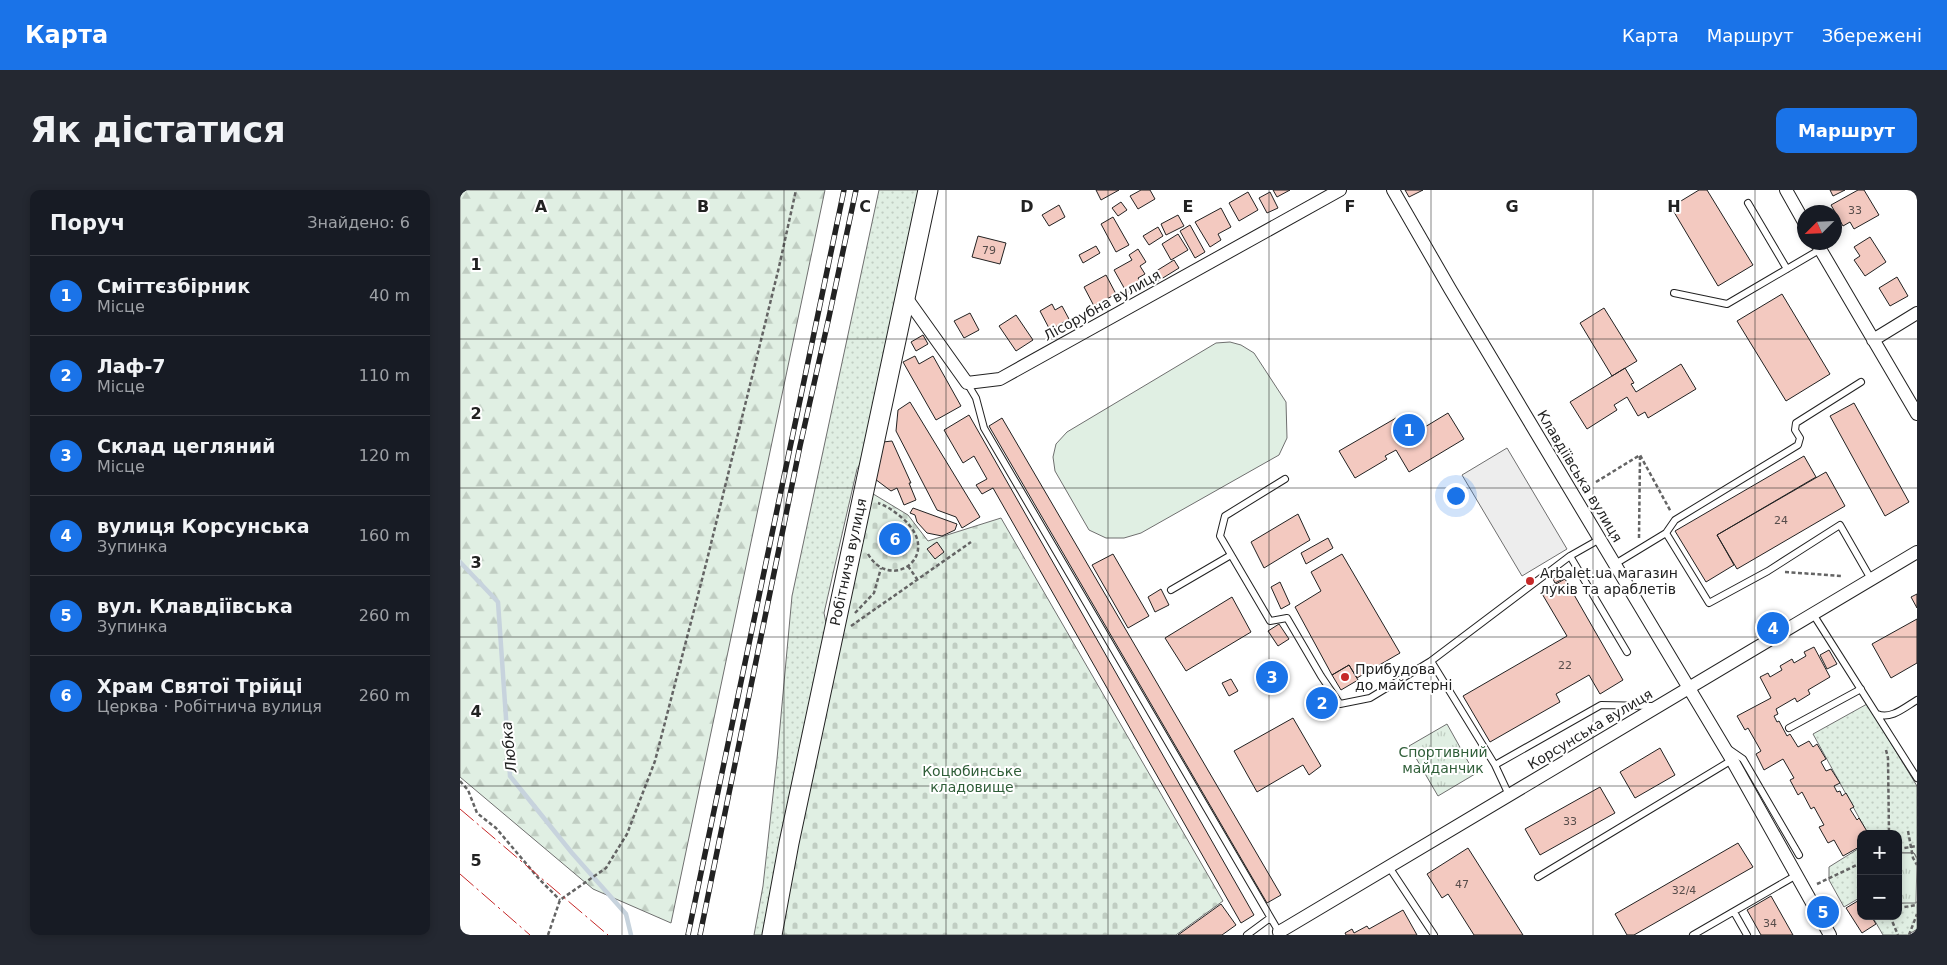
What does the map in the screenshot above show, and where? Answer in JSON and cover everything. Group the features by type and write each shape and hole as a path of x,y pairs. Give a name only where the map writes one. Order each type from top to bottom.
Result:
{"street":[{"name":"Робітнича вулиця","path":"772,935 803,776 928,190"},
{"name":"Лісорубна вулиця","path":"968,382 1000,379 1340,190"},
{"name":"Клавдіївська вулиця","path":"1393,190 1732,760 1795,876 1830,935"},
{"path":"1786,190 1797,210"},
{"path":"1821,250 1917,414"},
{"path":"906,296 968,382"},
{"path":"1873,340 1917,313"},
{"name":"Корсунська вулиця","path":"1279,934 1917,552"}],"lane":[{"path":"1748,203 1787,269"},
{"path":"1674,293 1727,304 1787,269 1813,250"},
{"path":"968,382 976,398 984,428 1279,934"},
{"path":"1615,564 1666,533 1675,520 1798,445 1800,438 1795,430 1796,423 1861,382"},
{"path":"1285,479 1225,516 1220,536 1270,621 1287,618 1340,704 1370,698 1431,661 1570,556 1600,539"},
{"path":"1666,533 1709,603 1768,571 1840,525 1871,579"},
{"path":"1171,590 1231,555"},
{"path":"1570,556 1627,652"},
{"path":"1813,614 1917,778"},
{"path":"1431,661 1495,765 1509,795"},
{"path":"1789,728 1861,689"},
{"path":"1877,714 1883,717 1890,716 1917,700"},
{"path":"1495,765 1601,705 1658,706"},
{"path":"1722,745 1743,759 1799,855"},
{"path":"1538,877 1732,760"},
{"path":"1389,867 1434,935"},
{"path":"1693,935 1795,876"},
{"path":"1734,912 1747,935"},
{"path":"1248,935 1270,918"}],"path":[{"path":"548,935 560,900 606,868 627,834 655,760 709,555 777,277 796,190"},
{"path":"1640,455 1675,520"},
{"path":"1596,482 1640,455"},
{"path":"1639,549 1640,455"},
{"path":"867,553 873,562 881,568 890,571 900,570 908,566 918,551 919,542 910,524 888,506 873,502"},
{"path":"847,628 970,542"},
{"path":"908,566 918,579"},
{"path":"855,613 874,593 881,568"},
{"path":"1768,571 1842,576"},
{"path":"1886,749 1888,758 1889,830"},
{"path":"460,781 468,790 477,814 496,828 540,880 560,900"},
{"path":"1908,831 1917,865"},
{"path":"1902,849 1917,846"},
{"path":"1804,890 1857,865"},
{"path":"1902,907 1917,905"},
{"path":"1909,935 1917,914"},
{"path":"1892,920 1898,935"}],"green space":[{"path":"460,190 825,190 671,923 593,889 460,777"},
{"path":"879,190 923,190 864,458 857,469 824,613 827,628 768,935 754,935 763,886 792,596"},
{"path":"1230,342 1241,345 1254,353 1286,402 1287,438 1279,455 1141,533 1124,538 1106,538 1089,530 1055,471 1053,457 1056,444 1067,432 1216,343"},
{"name":"Коцюбинське кладовище","path":"870,492 908,515 928,541 1001,518 1223,901 1176,935 780,935"},
{"path":"1867,704 1917,786 1917,858 1914,853 1902,853 1902,830 1866,830 1813,734"},
{"name":"Спортивний майданчик","path":"1447,724 1475,774 1438,796 1409,746"},
{"path":"1857,850 1857,899 1844,907 1829,880 1829,867"},
{"path":"1902,853 1914,853 1917,859 1916,903 1902,903"},
{"path":"1917,902 1917,929 1908,935 1883,935 1874,920 1902,920 1902,903"}],"shaded area":[{"path":"1507,448 1567,549 1522,576 1462,475"}],"building":[{"path":"1096,190 1119,190 1101,200"},
{"path":"1141,190 1150,190 1155,199 1138,209 1130,196"},
{"path":"1273,190 1290,190 1277,197"},
{"path":"1405,190 1423,190 1409,197"},
{"path":"1699,190 1707,190 1753,265 1718,286 1671,207"},
{"path":"1830,190 1845,190 1833,196"},
{"path":"1858,190 1864,190 1879,215 1854,229 1850,222 1843,226 1842,224 1842,205 1831,205"},
{"path":"1248,192 1258,210 1239,221 1229,203"},
{"path":"1270,192 1278,208 1267,213 1259,198"},
{"path":"1121,202 1127,210 1118,216 1112,208"},
{"path":"1059,205 1065,217 1049,226 1042,215"},
{"path":"1221,208 1231,227 1218,234 1221,240 1210,247 1195,222"},
{"path":"1178,215 1184,226 1166,235 1161,224"},
{"path":"1113,217 1129,245 1116,252 1101,224"},
{"path":"1190,225 1205,252 1195,258 1180,231"},
{"path":"1158,227 1163,236 1149,245 1143,236"},
{"path":"1178,234 1188,250 1171,260 1162,244"},
{"path":"978,236 1006,243 1000,264 972,257"},
{"path":"1870,237 1886,262 1865,276 1854,260 1860,256 1854,247"},
{"path":"1096,246 1100,253 1083,263 1079,255"},
{"path":"1138,249 1146,262 1140,266 1145,274 1138,278 1142,284 1127,293 1114,270 1132,260 1129,255"},
{"path":"1174,260 1179,268 1158,281 1153,273"},
{"path":"1106,275 1116,294 1094,306 1084,287"},
{"path":"1897,277 1908,296 1890,306 1879,288"},
{"path":"1782,294 1830,374 1786,401 1737,321"},
{"path":"1052,304 1055,310 1062,306 1069,319 1050,330 1040,311"},
{"path":"1604,308 1637,361 1612,376 1580,323"},
{"path":"970,313 979,330 964,338 954,321"},
{"path":"1016,315 1033,340 1016,351 999,326"},
{"path":"923,335 928,344 916,351 911,342"},
{"path":"915,356 919,364 933,356 961,406 936,420 903,362"},
{"path":"1681,364 1696,389 1648,418 1645,412 1638,416 1627,397 1614,405 1617,410 1587,429 1570,402 1625,368 1634,383 1631,384 1636,392"},
{"path":"910,402 980,517 962,528 956,517 937,510 896,431 898,410"},
{"path":"1854,403 1909,502 1885,516 1830,416"},
{"path":"1448,413 1464,439 1409,472 1396,450 1385,456 1387,459 1355,478 1339,451 1396,418 1408,440 1417,435 1415,433"},
{"path":"969,415 1254,915 1241,923 993,488 982,494 976,485 987,479 974,456 963,463 944,430"},
{"path":"1002,418 1281,895 1267,903 989,426"},
{"path":"892,441 911,483 909,483 916,500 904,505 897,488 891,491 875,479 883,442"},
{"path":"1804,456 1816,477 1717,535 1734,565 1706,582 1675,531"},
{"path":"1826,472 1845,506 1737,569 1717,535"},
{"path":"913,508 957,524 955,530 942,536 927,533 917,522 915,515 910,513"},
{"path":"1298,514 1310,540 1264,568 1251,542"},
{"path":"897,522 912,540 892,556 878,539"},
{"path":"1328,538 1333,548 1306,564 1301,553"},
{"path":"937,542 944,552 935,559 927,549"},
{"path":"1113,554 1149,616 1128,628 1092,565"},
{"path":"1342,554 1400,653 1357,678 1349,665 1332,675 1295,607 1321,591 1311,572"},
{"path":"1561,575 1563,579 1555,583 1553,579"},
{"path":"1565,579 1623,680 1600,694 1589,675 1556,694 1560,702 1490,742 1463,696 1567,636 1541,592"},
{"path":"1280,582 1290,604 1281,609 1271,587"},
{"path":"1161,589 1169,605 1155,612 1148,597"},
{"path":"1917,594 1917,608 1911,597"},
{"path":"1232,597 1251,632 1186,671 1165,638"},
{"path":"1917,619 1917,663 1891,678 1872,644"},
{"path":"1279,624 1289,639 1278,646 1268,631"},
{"path":"1814,647 1830,677 1808,690 1810,694 1797,702 1795,698 1776,709 1778,714 1774,716 1787,736 1790,734 1798,747 1809,741 1813,747 1817,744 1826,759 1821,762 1826,771 1831,769 1840,783 1834,786 1837,792 1840,791 1842,796 1846,793 1854,807 1850,809 1857,820 1859,818 1866,830 1857,830 1857,848 1843,856 1834,840 1828,843 1819,827 1824,825 1814,807 1811,809 1802,792 1798,795 1790,780 1794,778 1783,759 1764,770 1756,754 1761,751 1748,728 1745,730 1737,716 1771,698 1760,677 1768,673 1770,677 1782,670 1780,666 1792,659 1794,663 1806,656 1804,652"},
{"path":"1829,650 1837,664 1827,669 1820,655"},
{"path":"1269,665 1281,687 1277,689 1264,666"},
{"name":"Прибудова до майстерні","path":"1349,665 1358,680 1341,690 1332,675"},
{"path":"1231,679 1238,691 1229,696 1222,683"},
{"path":"1325,696 1329,705 1320,710 1315,702"},
{"path":"1293,718 1321,766 1309,775 1303,765 1257,792 1234,751"},
{"path":"1660,748 1675,775 1635,798 1620,772"},
{"path":"1600,787 1615,813 1540,855 1525,829"},
{"path":"1738,843 1753,867 1634,935 1627,935 1615,914"},
{"path":"1468,848 1523,935 1474,935 1448,894 1442,898 1427,874"},
{"path":"1771,896 1793,935 1761,935 1747,910"},
{"path":"1857,901 1857,920 1874,920 1876,924 1862,933 1846,908"},
{"path":"1221,904 1236,925 1222,935 1178,935"},
{"path":"1403,910 1417,935 1346,935 1345,933 1352,929 1354,933 1367,926 1369,929"}],"waterway":[{"name":"Любка","path":"460,562 498,602 510,776 572,853 626,914 631,935"}],"railway":[{"path":"688,935 844,190"},
{"path":"700,935 800,446 856,190"}],"power":[{"path":"460,809 608,935"},
{"path":"460,874 530,935"}],"place":[{"name":"Сміттєзбірник","path":"1409,430"},
{"name":"Храм Святої Трійці","path":"895,539"},
{"name":"Arbalet.ua магазин луків та араблетів","path":"1530,581"},
{"name":"вулиця Корсунська","path":"1773,628"},
{"name":"Склад цегляний","path":"1272,677"},
{"name":"Прибудова до майстерні","path":"1345,677"},
{"name":"Лаф-7","path":"1322,703"},
{"name":"вул. Клавдіївська","path":"1823,912"}]}
